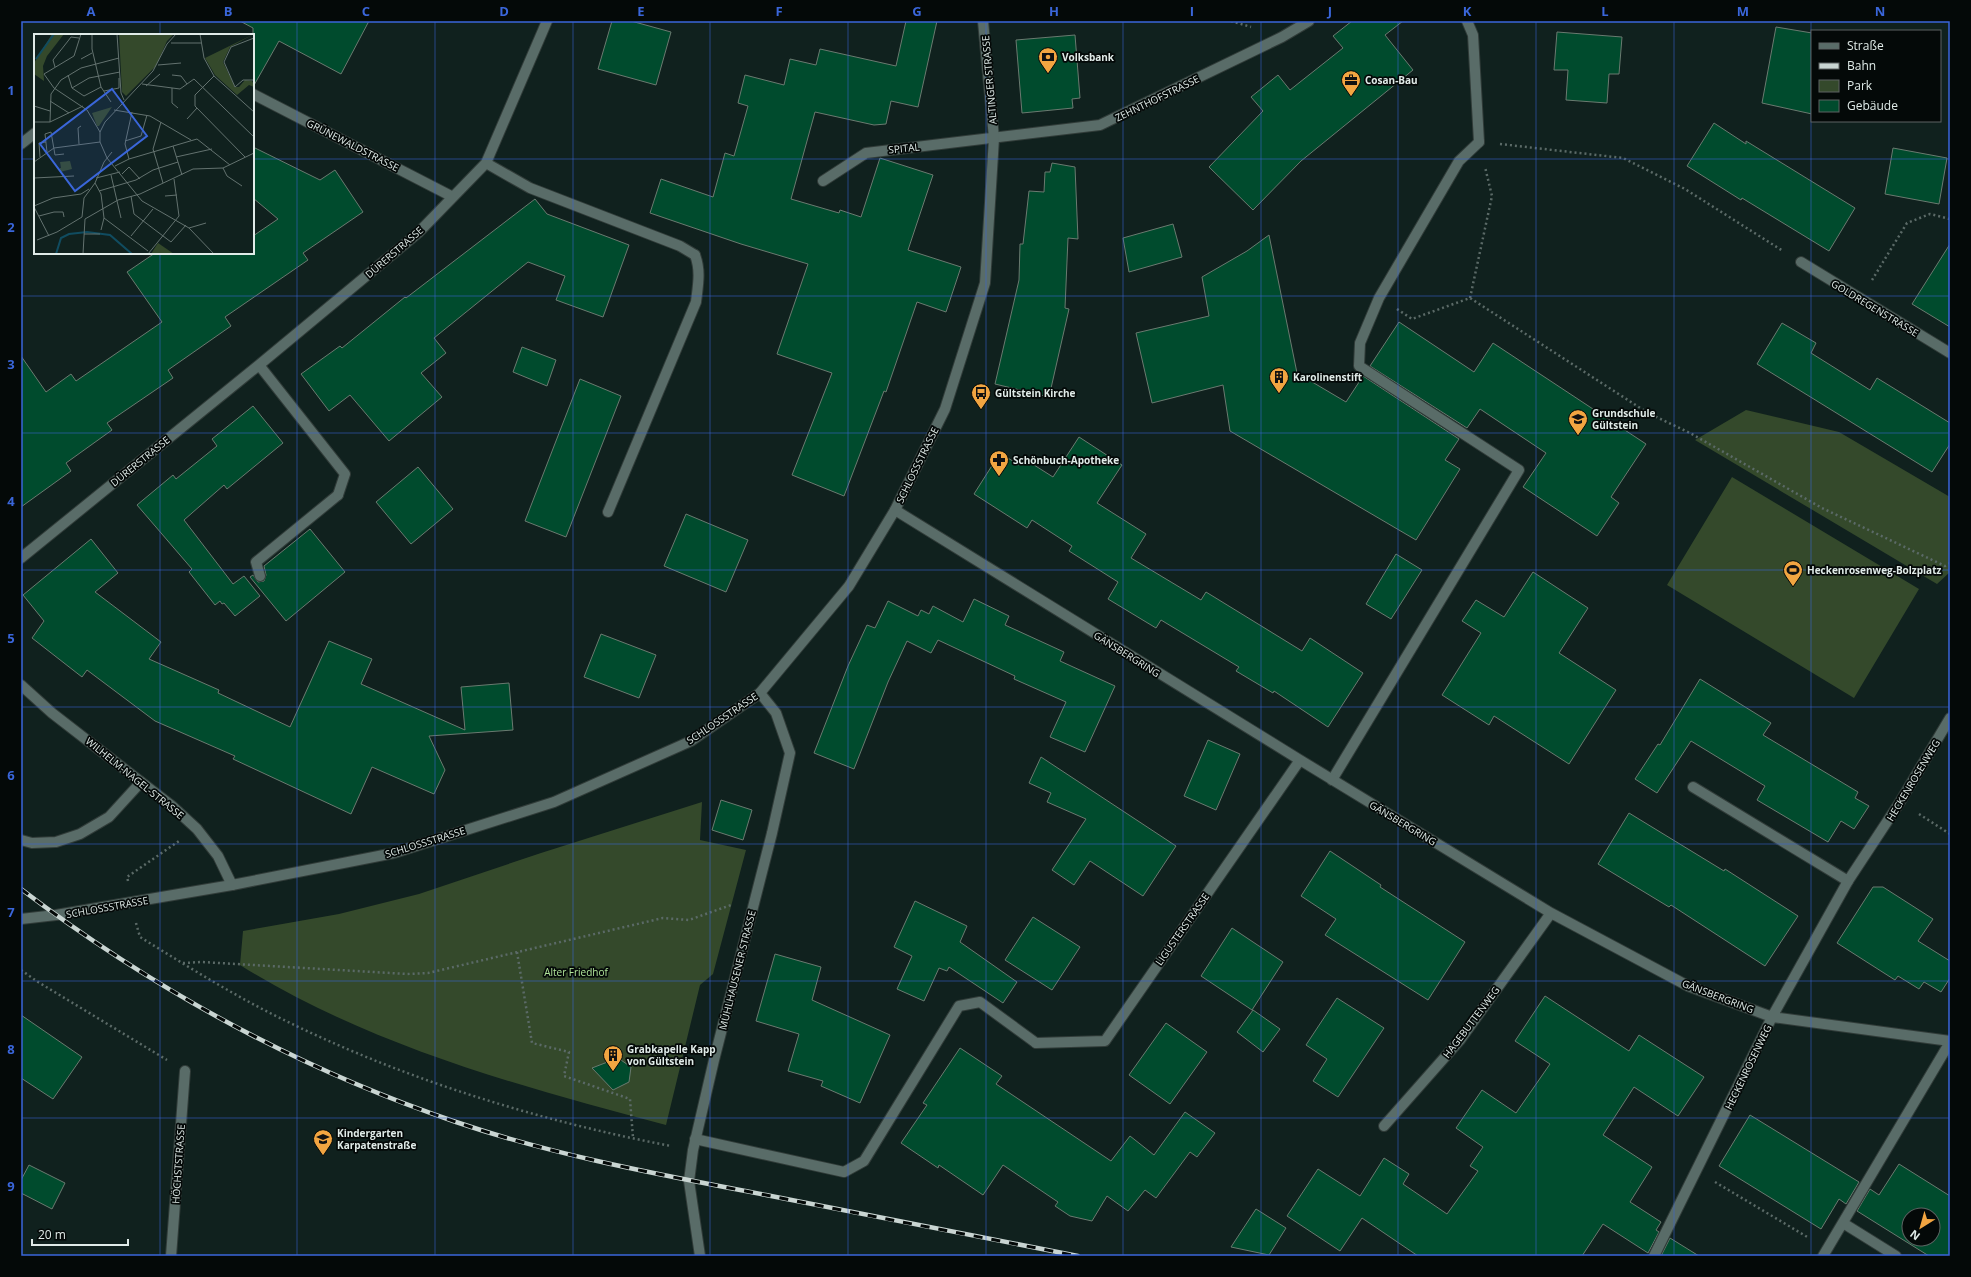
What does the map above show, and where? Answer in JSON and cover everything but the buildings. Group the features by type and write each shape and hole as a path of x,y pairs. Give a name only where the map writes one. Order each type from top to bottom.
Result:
{"street":[{"name":"DÜRERSTRASSE","path":"21,558 259,365 418,233 486,164 547,21"},
{"name":"ALTINGER STRASSE","path":"983,21 994,138"},
{"name":"ZEHNTHOFSTRASSE","path":"994,138 1100,125 1282,37 1308,21"},
{"path":"1332,780 1519,470 1359,366 1360,343 1379,298 1459,161 1479,142 1473,35 1467,21"},
{"name":"GRÜNEWALDSTRASSE","path":"254,95 453,197"},
{"path":"21,144 34,134"},
{"name":"SPITAL","path":"823,181 866,153 994,138"},
{"name":"SCHLOSSSTRASSE","path":"21,919 132,903 232,885 394,852 554,802 691,741 760,693 849,586 895,510 945,409 985,283 994,138"},
{"path":"486,164 530,188 680,246 695,255 699,266 696,302 608,512"},
{"name":"GOLDREGENSTRASSE","path":"1800,262 1950,353"},
{"path":"259,365 345,474 338,496 256,562 260,576"},
{"name":"GÄNSBERGRING","path":"895,510 1332,780 1551,913 1688,986 1772,1017 1950,1042"},
{"name":"WILHELM-NAGEL-STRASSE","path":"21,685 52,713 172,806 197,829 218,856 232,885"},
{"name":"MÜHLHAUSENER STRASSE","path":"700,1256 689,1181 693,1150 772,833 790,754 776,713 760,693"},
{"name":"HECKENROSENWEG","path":"1654,1256 1772,1017 1848,881 1900,802 1950,718"},
{"name":"LIGUSTERSTRASSE","path":"695,1139 844,1172 864,1161 959,1006 980,1002 1036,1043 1105,1041 1300,760"},
{"path":"21,840 32,842 56,842 80,834 109,817 141,782"},
{"path":"1693,787 1848,881"},
{"name":"HAGEBUTTENWEG","path":"1384,1126 1460,1040 1551,913"},
{"path":"1825,1252 1950,1042"},
{"name":"HÖCHSTSTRASSE","path":"171,1256 185,1071"},
{"path":"1843,1223 1896,1256"}],"path":[{"path":"1470,298 1492,196 1479,142 1623,158 1685,189 1800,262"},
{"path":"1861,299 1907,223 1930,214 1950,219"},
{"path":"1379,298 1412,318 1470,298"},
{"path":"1470,298 1648,413 1690,433 1822,508 1944,566 1950,563"},
{"path":"1900,802 1950,834"},
{"path":"197,829 127,877 140,936 182,964 271,1013 370,1058 422,1077 543,1116 633,1138 693,1150"},
{"path":"182,964 202,962 407,974 428,973 663,918 689,920 756,897"},
{"path":"517,952 532,1043 569,1052 564,1076 630,1099 633,1138"},
{"path":"21,970 38,982 185,1071"},
{"path":"1696,1171 1825,1252"}],"green space":[{"path":"1746,410 1839,432 1950,497 1950,572 1937,584 1695,440"},
{"name":"Heckenrosenweg-Bolzplatz","path":"1732,477 1919,589 1854,698 1667,585"},
{"name":"Alter Friedhof","path":"702,802 700,840 746,850 713,974 700,985 666,1125 501,1079 393,1041 341,1019 290,994 240,965 243,931 339,914 419,894 541,853"}],"railway":[{"path":"21,889 71,926 123,960 175,993 229,1023 340,1077 398,1101 456,1122 532,1145 610,1164 1078,1256"}],"place":[{"name":"Volksbank","path":"1048,74"},
{"name":"Cosan-Bau","path":"1351,97"},
{"name":"Karolinenstift","path":"1279,394"},
{"name":"Gültstein Kirche","path":"981,410"},
{"name":"Grundschule Gültstein","path":"1578,436"},
{"name":"Schönbuch-Apotheke","path":"999,477"},
{"name":"Heckenrosenweg-Bolzplatz","path":"1793,587"},
{"name":"Grabkapelle Kapp von Gültstein","path":"613,1072"},
{"name":"Kindergarten Karpatenstraße","path":"323,1156"}]}
